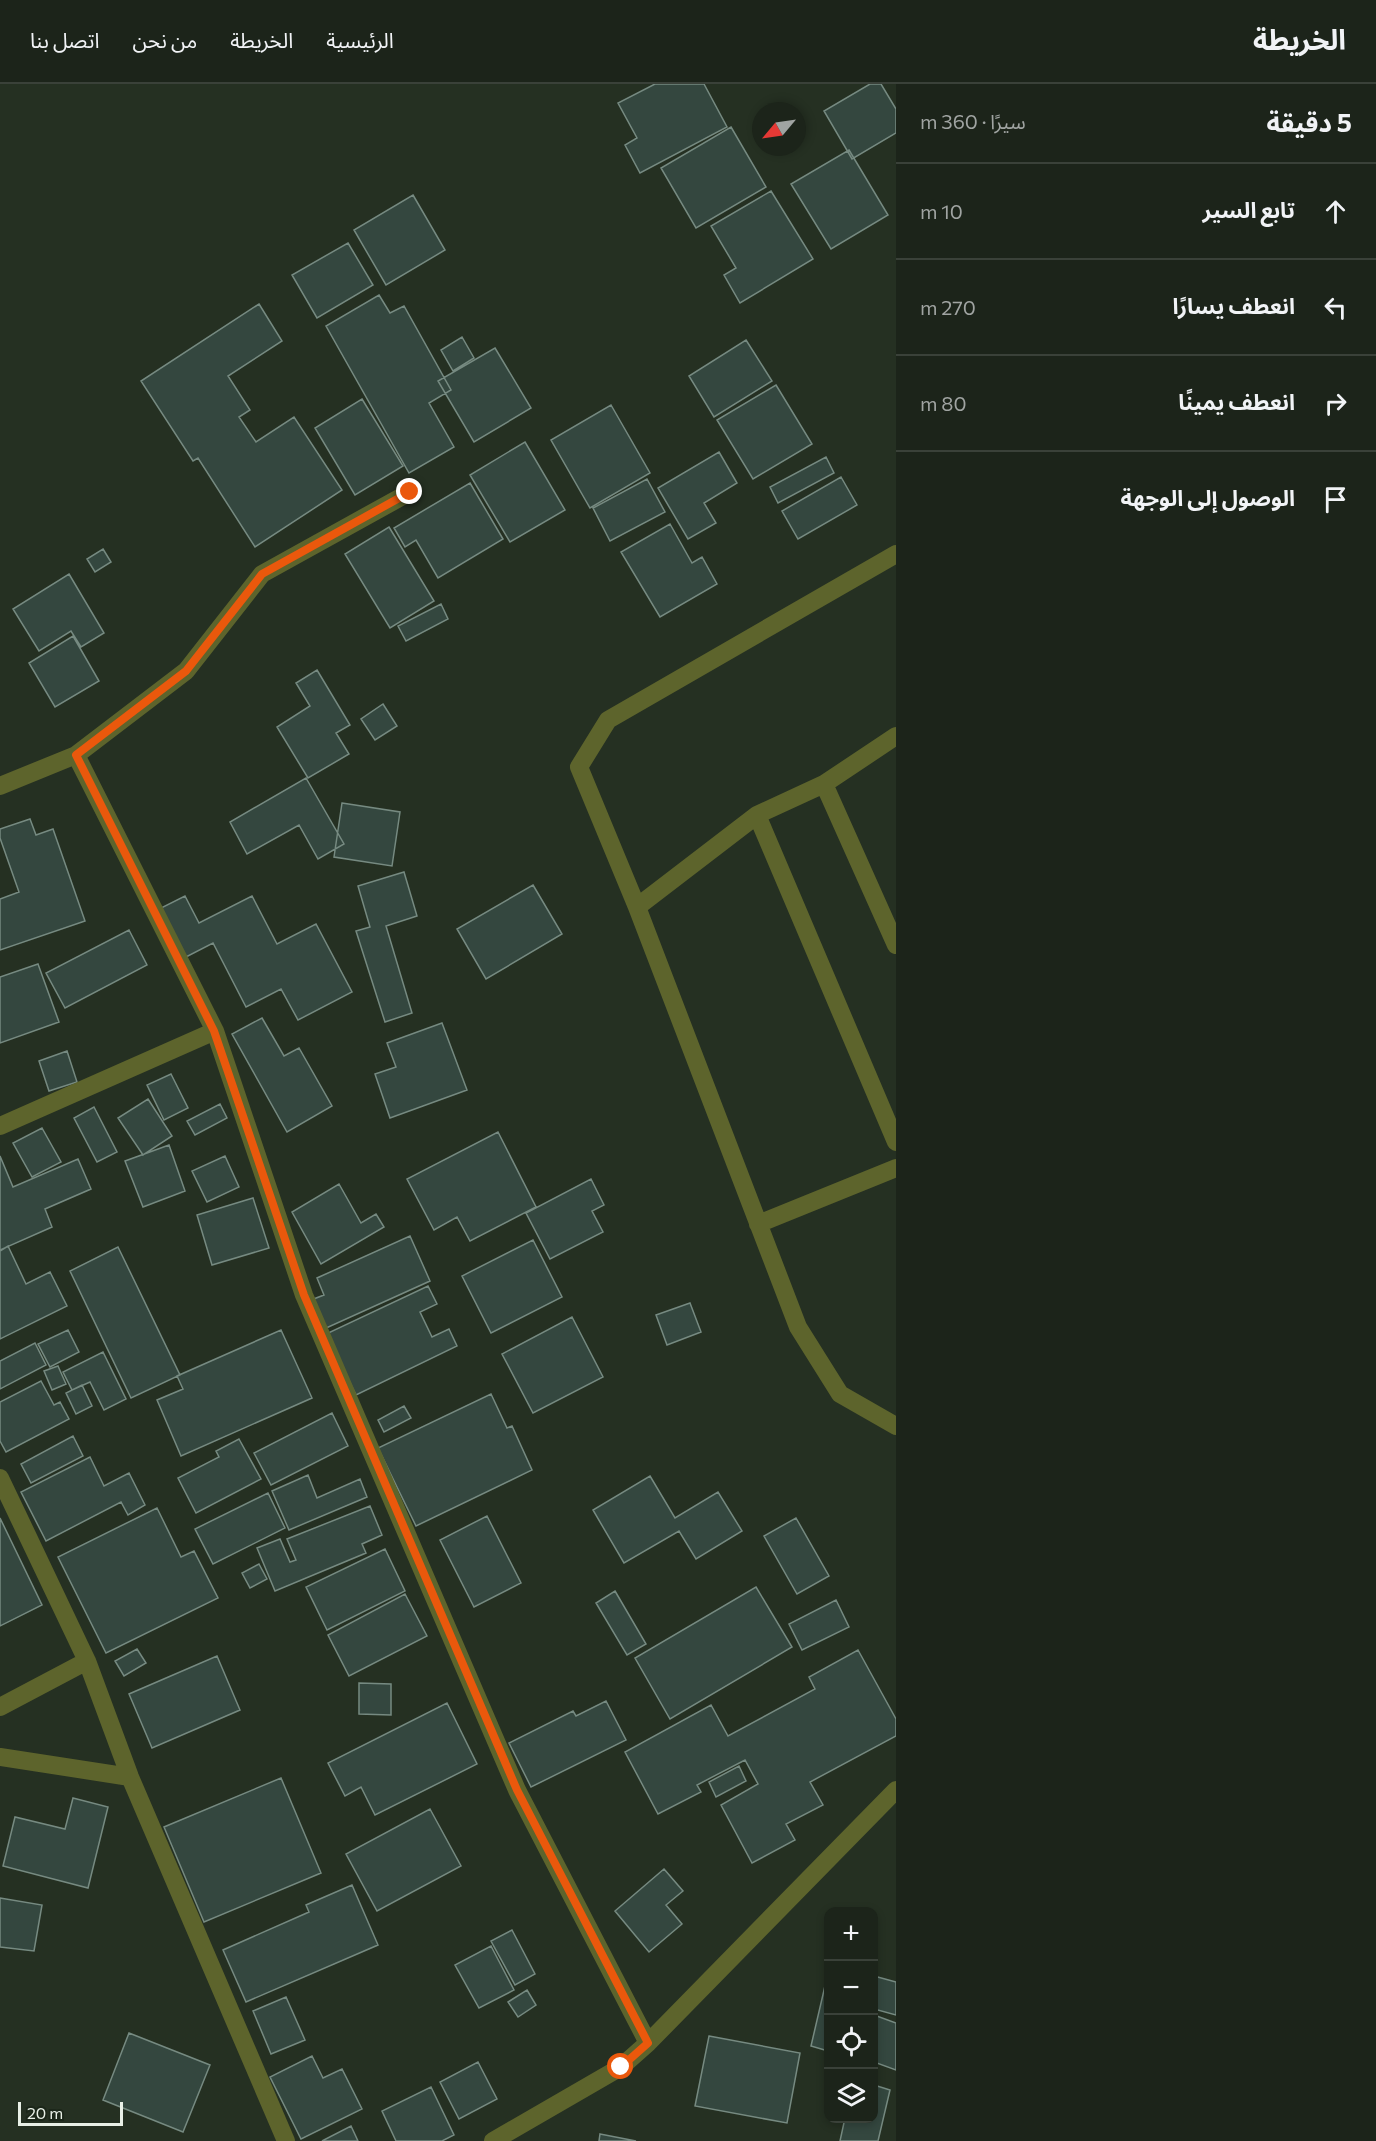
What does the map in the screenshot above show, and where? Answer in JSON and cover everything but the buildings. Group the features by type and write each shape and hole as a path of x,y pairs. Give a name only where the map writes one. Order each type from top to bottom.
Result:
{"street":[{"path":"0,786 76,755 186,671 262,574 410,492"},
{"path":"896,554 608,720 579,767 637,907 798,1327 840,1394 896,1426"},
{"path":"637,907 757,815 824,784 896,736"},
{"path":"76,755 214,1031 309,1306 517,1790 648,2043"},
{"path":"824,784 896,945"},
{"path":"757,815 896,1142"},
{"path":"0,1126 214,1031"},
{"path":"758,1224 896,1168"},
{"path":"0,1478 87,1661 130,1777 286,2141"},
{"path":"0,1707 87,1661"},
{"path":"0,1757 130,1777"},
{"path":"494,2141 621,2067 648,2043 896,1790"}],"route":[{"path":"410,492 262,574 186,671 76,755 214,1031 304,1295 517,1790 648,2043 621,2067"}]}
